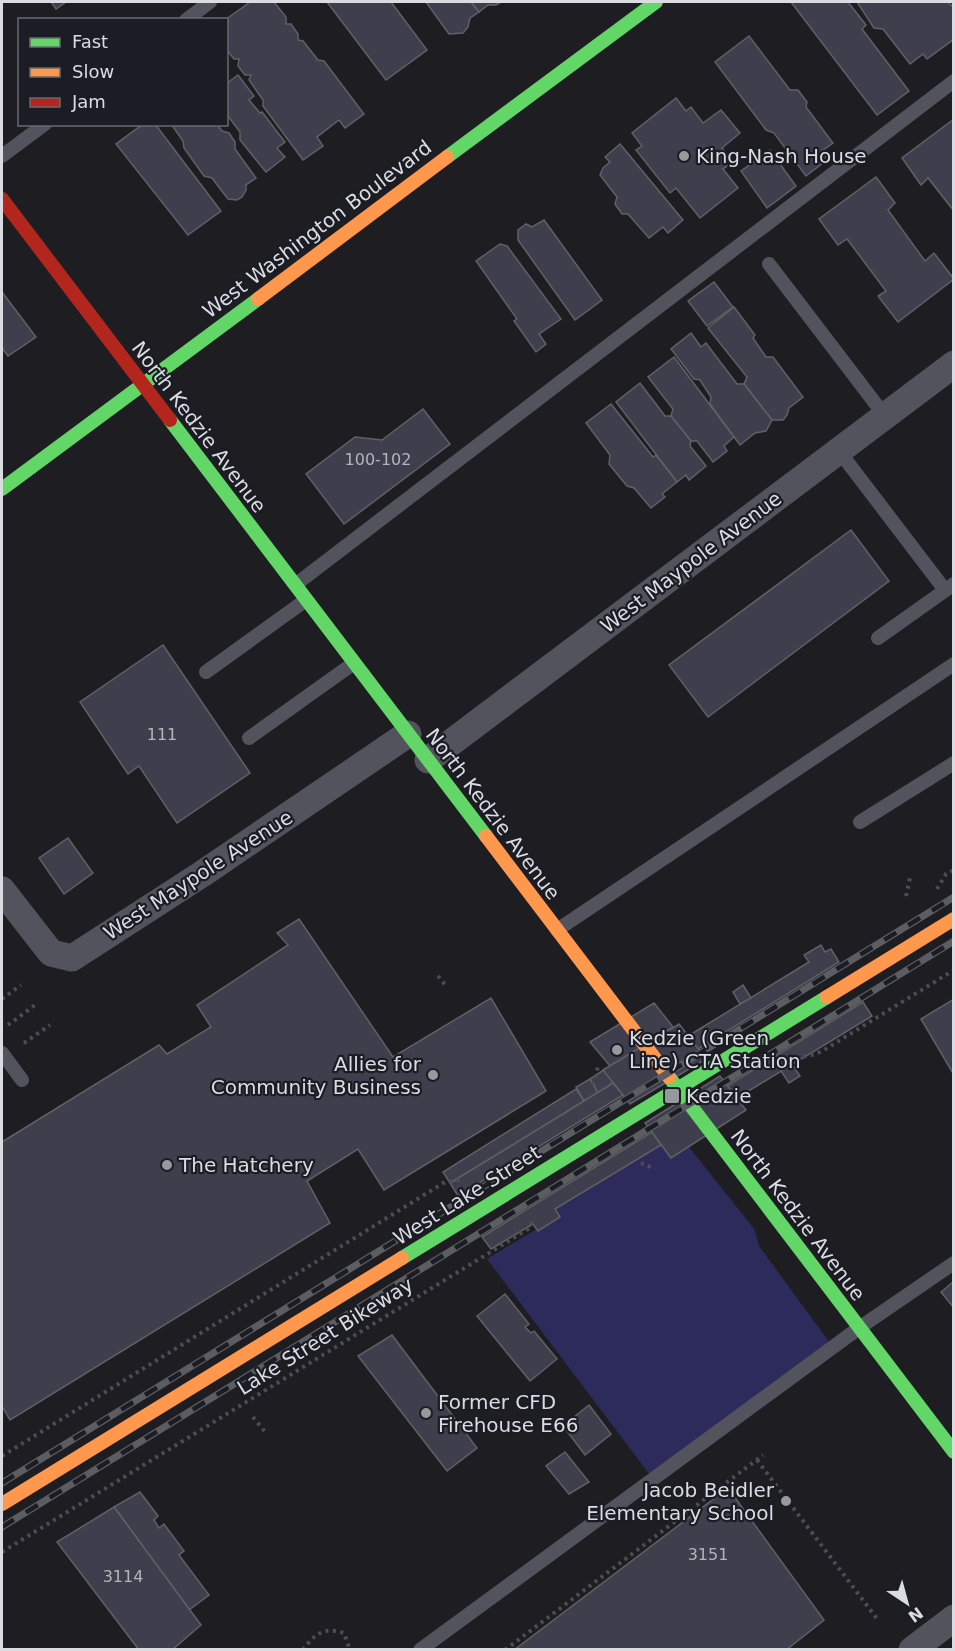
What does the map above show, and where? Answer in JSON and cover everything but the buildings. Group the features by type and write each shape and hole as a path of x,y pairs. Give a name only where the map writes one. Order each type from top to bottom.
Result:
{"main road":[{"name":"West Washington Boulevard","path":"2,489 656,2"},
{"name":"North Kedzie Avenue","path":"2,199 954,1452"},
{"name":"West Lake Street","path":"2,1504 954,919"}],"street":[{"name":"West Maypole Avenue","path":"428,760 954,364"},
{"name":"West Maypole Avenue","path":"2,890 51,953 72,958 202,874 408,734"},
{"path":"912,1650 954,1618"}],"lane":[{"path":"189,18 210,2"},
{"path":"295,585 954,81"},
{"path":"2,156 42,126"},
{"path":"769,264 885,416"},
{"path":"839,451 949,587 878,638"},
{"path":"206,672 306,600"},
{"path":"249,738 354,663"},
{"path":"557,930 954,664"},
{"path":"860,822 954,763"},
{"path":"2,1053 22,1080"},
{"path":"420,1650 859,1328 954,1263"}],"path":[{"path":"906,896 910,878"},
{"path":"787,1063 824,1050 954,970"},
{"path":"438,975 447,987"},
{"path":"2,999 21,985"},
{"path":"8,1024 35,1005"},
{"path":"23,1044 50,1024"},
{"path":"593,1085 598,1067"},
{"path":"641,1163 655,1169"},
{"path":"2,1456 445,1182 468,1179"},
{"name":"Lake Street Bikeway","path":"2,1552 528,1229 533,1220 542,1214"},
{"path":"254,1417 266,1432"},
{"path":"505,1650 764,1455"},
{"path":"757,1460 878,1620"},
{"path":"303,1650 312,1637 331,1629 344,1633 350,1650"}],"shaded area":[{"path":"675,1137 685,1142 755,1230 759,1246 833,1347 653,1479 487,1259 535,1230 537,1221"}],"railway":[{"path":"2,1483 954,897"},
{"path":"2,1527 954,941"}],"traffic: fast":[{"path":"447,157 656,2"},
{"path":"2,489 258,299"},
{"path":"170,420 486,836"},
{"path":"402,1258 827,997"},
{"path":"669,1077 954,1452"}],"traffic: slow":[{"path":"258,299 447,157"},
{"path":"486,836 669,1077"},
{"path":"827,997 954,919"},
{"path":"2,1504 402,1258"}],"traffic: jam":[{"path":"2,199 170,420"}],"place":[{"name":"King-Nash House","path":"684,156"},
{"name":"Kedzie (Green Line) CTA Station","path":"617,1050"},
{"name":"Allies for Community Business","path":"433,1075"},
{"name":"Kedzie","path":"672,1096"},
{"name":"The Hatchery","path":"167,1165"},
{"name":"Former CFD Firehouse E66","path":"426,1413"},
{"name":"Jacob Beidler Elementary School","path":"786,1501"}]}
